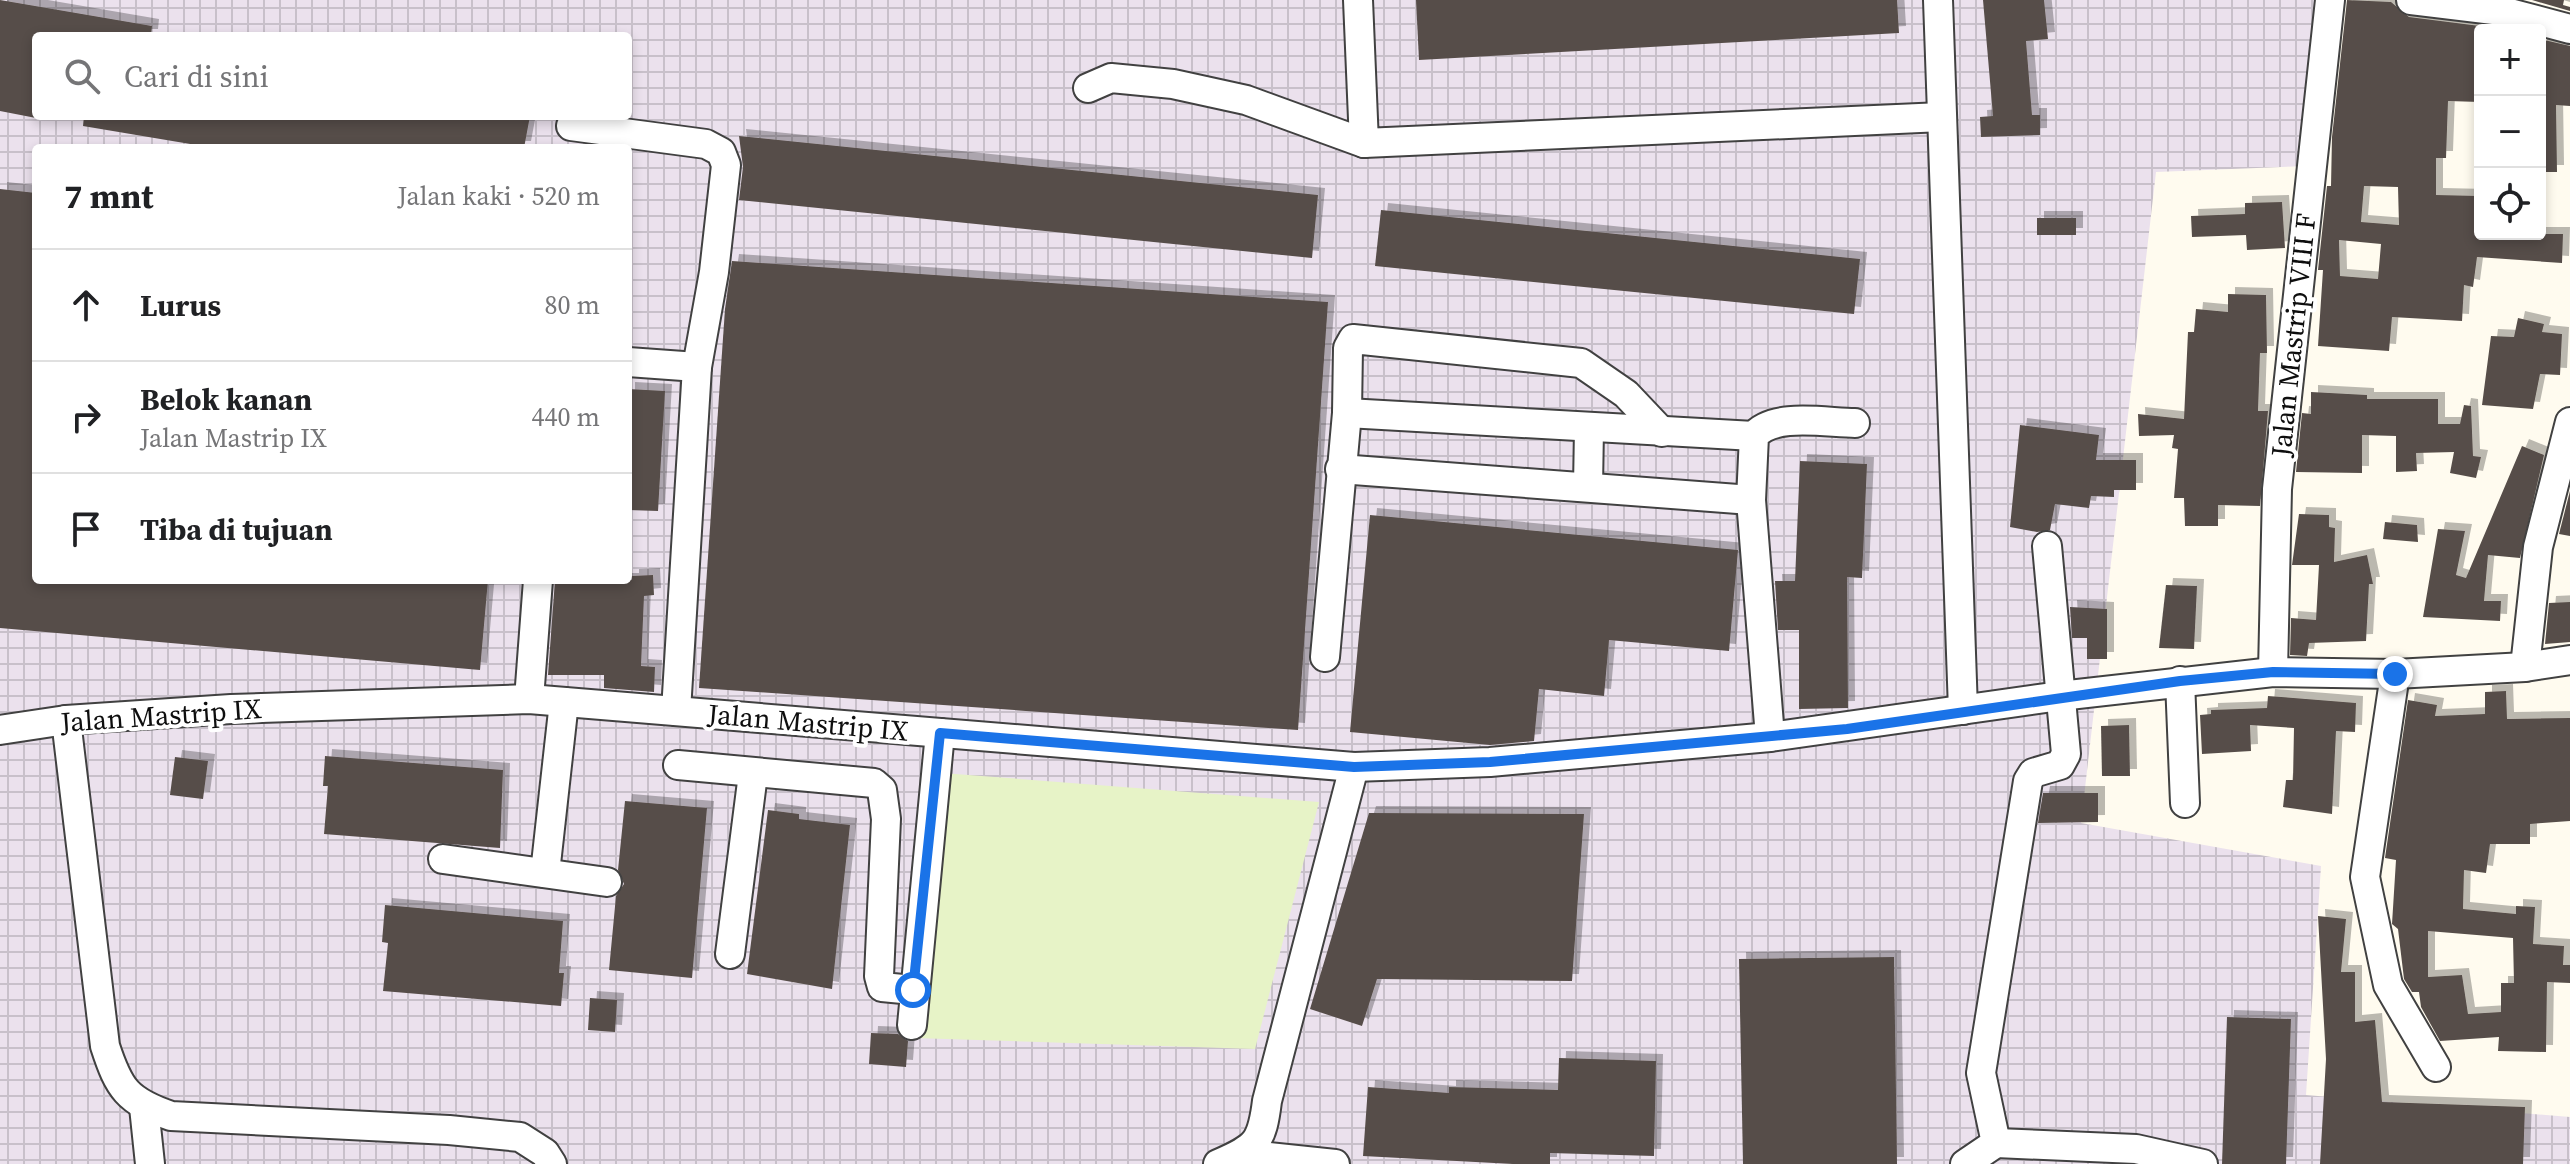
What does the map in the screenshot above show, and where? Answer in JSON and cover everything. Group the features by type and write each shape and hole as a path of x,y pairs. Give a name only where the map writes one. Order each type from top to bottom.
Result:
{"street":[{"path":"1358,0 1364,143"},
{"path":"1938,0 1963,710"},
{"name":"Jalan Mastrip VIII F","path":"2273,672 2277,489 2330,0"},
{"path":"2411,0 2502,11 2570,29"},
{"path":"1088,88 1111,78 1173,84 1246,100 1364,143 1942,117"},
{"path":"571,126 706,144 721,152 726,165 714,272 697,367 676,711"},
{"path":"1325,657 1347,413 1348,348 1353,339 1581,363 1626,394 1662,432"},
{"path":"632,362 697,367"},
{"path":"1347,413 1754,436"},
{"path":"2525,667 2538,547 2570,422"},
{"path":"1770,737 1751,500 1754,436 1760,429 1779,423 1855,423"},
{"path":"1588,487 1589,428"},
{"path":"1340,469 1751,500"},
{"path":"1996,1143 1981,1073 2028,781 2033,773 2060,765 2066,754 2047,546"},
{"path":"529,699 538,584"},
{"name":"Jalan Mastrip IX","path":"0,730 66,720 231,709 529,699 1354,767 1490,762 1770,737 2060,696 2273,672 2395,674 2525,667 2570,660"},
{"path":"2395,674 2365,877 2388,985 2436,1067"},
{"path":"2180,681 2185,803"},
{"path":"545,873 564,702"},
{"path":"66,720 105,1046 117,1082 144,1107 171,1116 449,1130 520,1137 545,1153 552,1164"},
{"path":"912,1025 940,733"},
{"path":"678,765 874,783 882,790 886,819 879,976 882,987 913,990"},
{"path":"1230,1159 1256,1145 1263,1133 1267,1101 1354,767"},
{"path":"730,954 753,774"},
{"path":"443,859 607,882"},
{"path":"144,1107 150,1164"},
{"path":"1965,1164 1996,1143 2136,1149 2203,1164"},
{"path":"1230,1159 1335,1164"}],"shaded area":[{"path":"0,0 2324,0 2308,166 2156,172 2081,823 2321,866 2306,1095 2570,1117 2570,1164 0,1164"}],"green space":[{"path":"942,773 1319,802 1255,1049 914,1038"}],"building":[{"path":"0,0 152,26 151,32 32,32 32,117 0,111"},
{"path":"1416,0 1897,0 1899,33 1419,60"},
{"path":"1983,0 2044,0 2048,39 2026,41 2032,115 2040,115 2040,135 1981,137 1980,117 1993,116"},
{"path":"2347,0 2391,2 2409,17 2474,25 2474,102 2448,101 2446,158 2436,158 2436,195 2474,196 2474,240 2546,240 2546,234 2563,234 2562,263 2477,257 2473,287 2464,285 2462,321 2392,317 2389,351 2318,346 2323,270 2318,270 2327,186 2331,186 2332,137","holes":["2364,186 2398,187 2399,225 2361,222","2339,240 2381,244 2378,279 2340,276"]},
{"path":"2532,0 2564,0 2563,5 2570,7 2570,11"},
{"path":"2546,40 2570,46 2570,106 2556,105 2557,172 2546,172"},
{"path":"84,120 529,120 525,144 190,144 83,126"},
{"path":"739,136 1318,195 1312,258 739,200 743,167"},
{"path":"0,189 32,193 32,584 488,584 480,670 0,628"},
{"path":"2282,202 2285,248 2247,250 2246,235 2192,237 2191,216 2245,214 2245,203"},
{"path":"1381,210 1860,259 1854,314 1375,266"},
{"path":"2037,218 2076,218 2076,235 2037,235"},
{"path":"732,261 1328,302 1298,730 699,688 725,309"},
{"path":"2228,294 2266,295 2267,353 2260,353 2258,411 2268,411 2260,506 2218,505 2218,526 2185,526 2184,498 2174,498 2178,449 2172,448 2174,435 2139,436 2138,414 2184,419 2188,332 2194,332 2196,309 2228,312"},
{"path":"2518,318 2544,324 2542,332 2562,334 2560,375 2540,374 2533,409 2482,405 2491,336 2514,337"},
{"path":"632,389 665,391 658,511 632,510"},
{"path":"2311,392 2367,395 2367,399 2438,399 2438,424 2460,424 2464,405 2471,406 2473,456 2481,457 2476,478 2450,473 2454,452 2416,453 2417,471 2396,472 2396,436 2362,435 2362,473 2296,472 2302,413 2311,414"},
{"path":"2020,425 2099,435 2096,460 2136,460 2136,490 2114,490 2114,497 2091,496 2089,508 2055,504 2050,530 2037,532 2010,527"},
{"path":"2522,446 2544,455 2520,558 2488,555 2484,601 2501,601 2500,621 2423,617 2438,529 2465,531 2456,575 2466,578"},
{"path":"1800,461 1867,464 1862,578 1847,577 1848,708 1799,709 1799,630 1778,630 1775,581 1795,581"},
{"path":"2570,491 2570,536 2559,534"},
{"path":"2299,514 2329,515 2329,527 2335,528 2334,562 2367,555 2373,584 2369,584 2366,641 2309,643 2307,656 2290,655 2291,618 2316,620 2319,565 2292,565"},
{"path":"1370,515 1738,550 1729,651 1609,640 1604,696 1539,689 1534,741 1490,745 1350,732"},
{"path":"2385,522 2417,525 2418,542 2383,539"},
{"path":"653,575 654,595 644,596 641,666 655,667 654,692 604,688 604,675 548,675 555,584 632,584 632,576"},
{"path":"2166,585 2197,586 2194,649 2159,648"},
{"path":"2570,602 2570,642 2545,644 2549,603"},
{"path":"2070,607 2107,609 2107,659 2087,659 2087,638 2072,638"},
{"path":"2506,691 2507,719 2570,718 2570,821 2530,824 2530,844 2490,844 2486,873 2464,870 2463,909 2516,914 2516,906 2535,907 2533,944 2564,946 2563,965 2570,965 2570,983 2547,982 2546,1052 2498,1051 2499,1037 2440,1041 2421,1007 2419,992 2412,992 2404,979 2398,929 2392,924 2396,860 2385,858 2408,700 2437,705 2435,716 2485,714 2485,692","holes":["2428,931 2513,938 2514,983 2501,983 2501,1012 2468,1014 2462,975 2428,977"]},
{"path":"2268,696 2356,703 2355,732 2336,731 2332,814 2283,807 2286,780 2293,780 2294,728 2250,725 2251,751 2202,754 2200,715 2211,714 2211,710 2267,708"},
{"path":"2129,725 2130,776 2102,776 2101,726"},
{"path":"325,756 503,770 500,848 324,834 328,786 323,786"},
{"path":"175,757 208,761 203,799 170,795"},
{"path":"2043,793 2098,793 2098,822 2038,823"},
{"path":"625,801 707,808 692,978 609,970 616,896 624,884 618,870"},
{"path":"768,810 799,814 799,819 850,825 832,989 747,974"},
{"path":"1369,813 1584,814 1572,981 1377,979 1362,1026 1310,1009"},
{"path":"385,905 563,921 559,973 564,973 561,1006 383,991 388,943 382,942"},
{"path":"2318,916 2346,919 2341,972 2355,972 2355,1022 2375,1020 2382,1102 2525,1107 2523,1164 2320,1164 2326,1059"},
{"path":"1894,957 1897,1164 1743,1164 1739,959"},
{"path":"590,998 617,1000 615,1032 588,1030"},
{"path":"2227,1017 2291,1019 2286,1164 2222,1164"},
{"path":"871,1033 898,1034 908,1041 906,1067 869,1064"},
{"path":"1559,1058 1656,1061 1654,1156 1550,1153 1550,1164 1513,1164 1363,1156 1368,1087 1449,1093 1449,1087 1558,1090"}],"route":[{"path":"913,990 940,733 1354,767 1490,762 1847,729 2180,681 2273,672 2395,674"}]}
